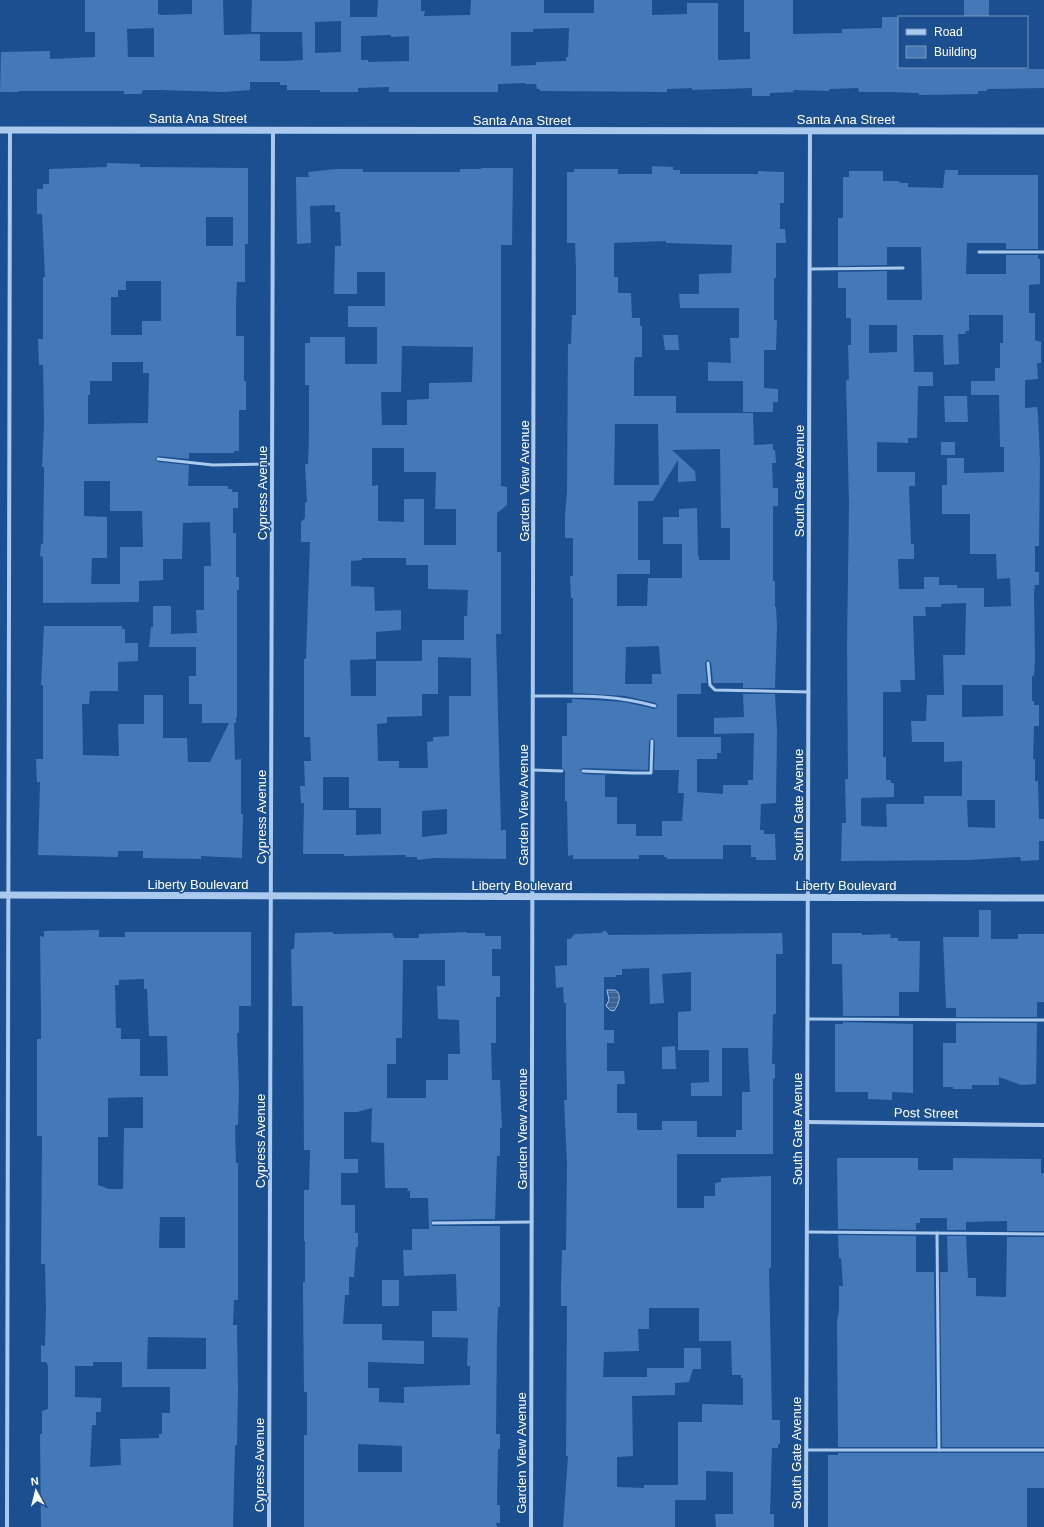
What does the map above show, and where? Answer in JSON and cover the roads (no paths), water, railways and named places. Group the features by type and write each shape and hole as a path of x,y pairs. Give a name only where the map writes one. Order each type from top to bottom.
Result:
{"street":[{"name":"Santa Ana Street","path":"0,130 534,132 1044,131"},
{"path":"7,1527 10,130"},
{"name":"Cypress Avenue","path":"269,1527 273,130"},
{"name":"Garden View Avenue","path":"531,1527 534,132"},
{"name":"South Gate Avenue","path":"806,1527 810,132"},
{"name":"Liberty Boulevard","path":"0,895 533,898 1044,898"},
{"name":"Post Street","path":"807,1122 1044,1125"}],"lane":[{"path":"979,252 1044,252"},
{"path":"810,269 902,268"},
{"path":"158,459 213,465 272,464"},
{"path":"708,663 710,685 715,690 809,692"},
{"path":"533,696 613,697 631,699 655,706"},
{"path":"583,771 631,773 651,772 652,741"},
{"path":"533,770 562,771"},
{"path":"808,1019 1044,1020"},
{"path":"433,1223 532,1222"},
{"path":"807,1232 1044,1234"},
{"path":"937,1233 939,1450"},
{"path":"806,1450 1044,1450"}],"water":[{"path":"607,990 615,990 619,995 618,1003 614,1011 610,1010 606,1006 609,1000"}]}
